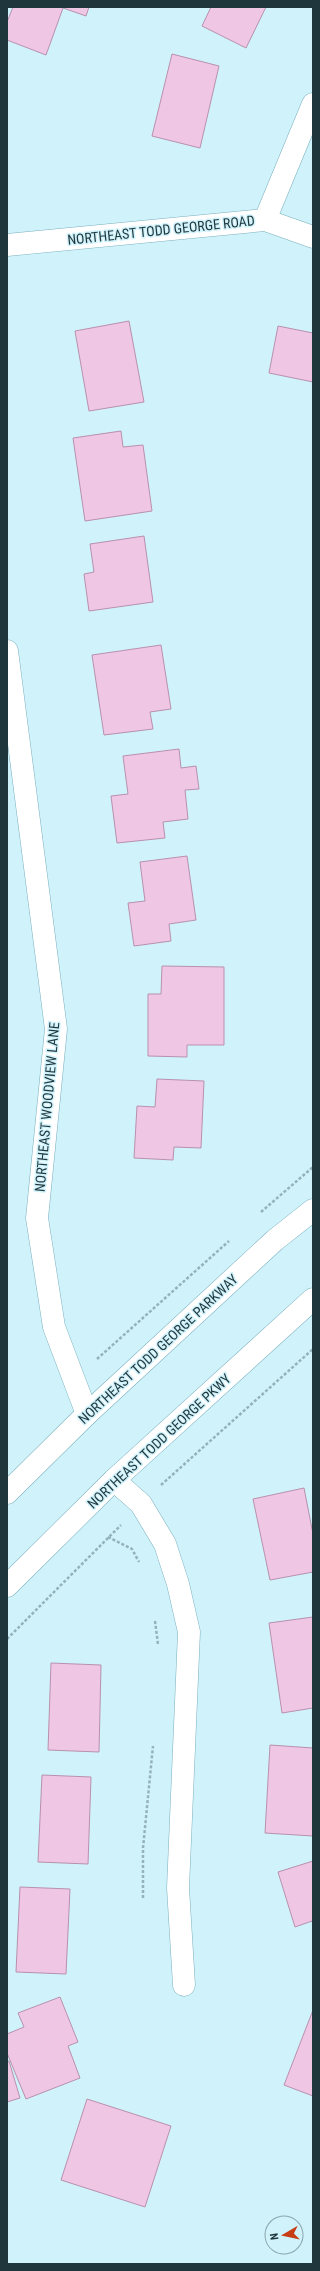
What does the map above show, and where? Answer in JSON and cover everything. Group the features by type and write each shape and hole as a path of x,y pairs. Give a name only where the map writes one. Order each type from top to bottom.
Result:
{"street":[{"path":"265,220 313,104"},
{"name":"NORTHEAST TODD GEORGE ROAD","path":"7,245 265,220 313,237"},
{"name":"NORTHEAST WOODVIEW LANE","path":"7,651 56,1029 37,1218 54,1327 87,1414"},
{"name":"NORTHEAST TODD GEORGE PARKWAY","path":"7,1493 87,1414 276,1240 313,1210"},
{"name":"NORTHEAST TODD GEORGE PKWY","path":"7,1586 114,1480 313,1299"},
{"path":"114,1480 141,1504 165,1544 178,1584 189,1632 178,1888 184,1985"}],"path":[{"path":"258,1214 313,1167"},
{"path":"75,1381 230,1240"},
{"path":"108,1537 132,1548 142,1569"},
{"path":"154,1616 158,1646"},
{"path":"143,1898 143,1848 154,1739"}],"building":[{"path":"13,7 89,7 86,16 63,8 46,55 7,40 7,22"},
{"path":"211,7 266,7 246,48 202,26"},
{"path":"172,54 219,66 200,148 152,136"},
{"path":"129,321 144,402 89,411 75,331"},
{"path":"278,326 313,333 313,382 269,373"},
{"path":"121,431 123,447 143,445 152,511 85,521 73,438"},
{"path":"144,536 153,602 89,611 84,574 94,572 90,544"},
{"path":"161,645 171,709 150,712 153,729 104,735 92,655"},
{"path":"179,749 181,768 196,766 199,789 185,790 188,819 163,822 165,838 117,843 111,796 128,794 123,756"},
{"path":"187,856 196,920 169,924 171,941 134,946 128,903 145,901 140,862"},
{"path":"162,966 224,967 224,1045 187,1045 187,1057 148,1056 148,994 161,994"},
{"path":"157,1079 204,1081 201,1148 174,1147 173,1160 134,1158 137,1106 155,1107"},
{"path":"304,1488 313,1534 313,1572 270,1580 253,1499"},
{"path":"313,1617 313,1708 282,1713 269,1623"},
{"path":"51,1663 101,1665 99,1752 48,1750"},
{"path":"270,1745 313,1748 313,1836 265,1833"},
{"path":"42,1775 91,1777 88,1864 38,1862"},
{"path":"313,1861 313,1925 312,1921 295,1927 278,1872"},
{"path":"20,1887 70,1889 66,1974 16,1972"},
{"path":"60,1997 78,2042 68,2046 80,2078 26,2099 7,2053 7,2034 24,2027 18,2013"},
{"path":"313,2010 313,2096 284,2085"},
{"path":"9,2061 20,2098 7,2102 7,2062"},
{"path":"87,2099 171,2126 145,2207 61,2180"}]}
